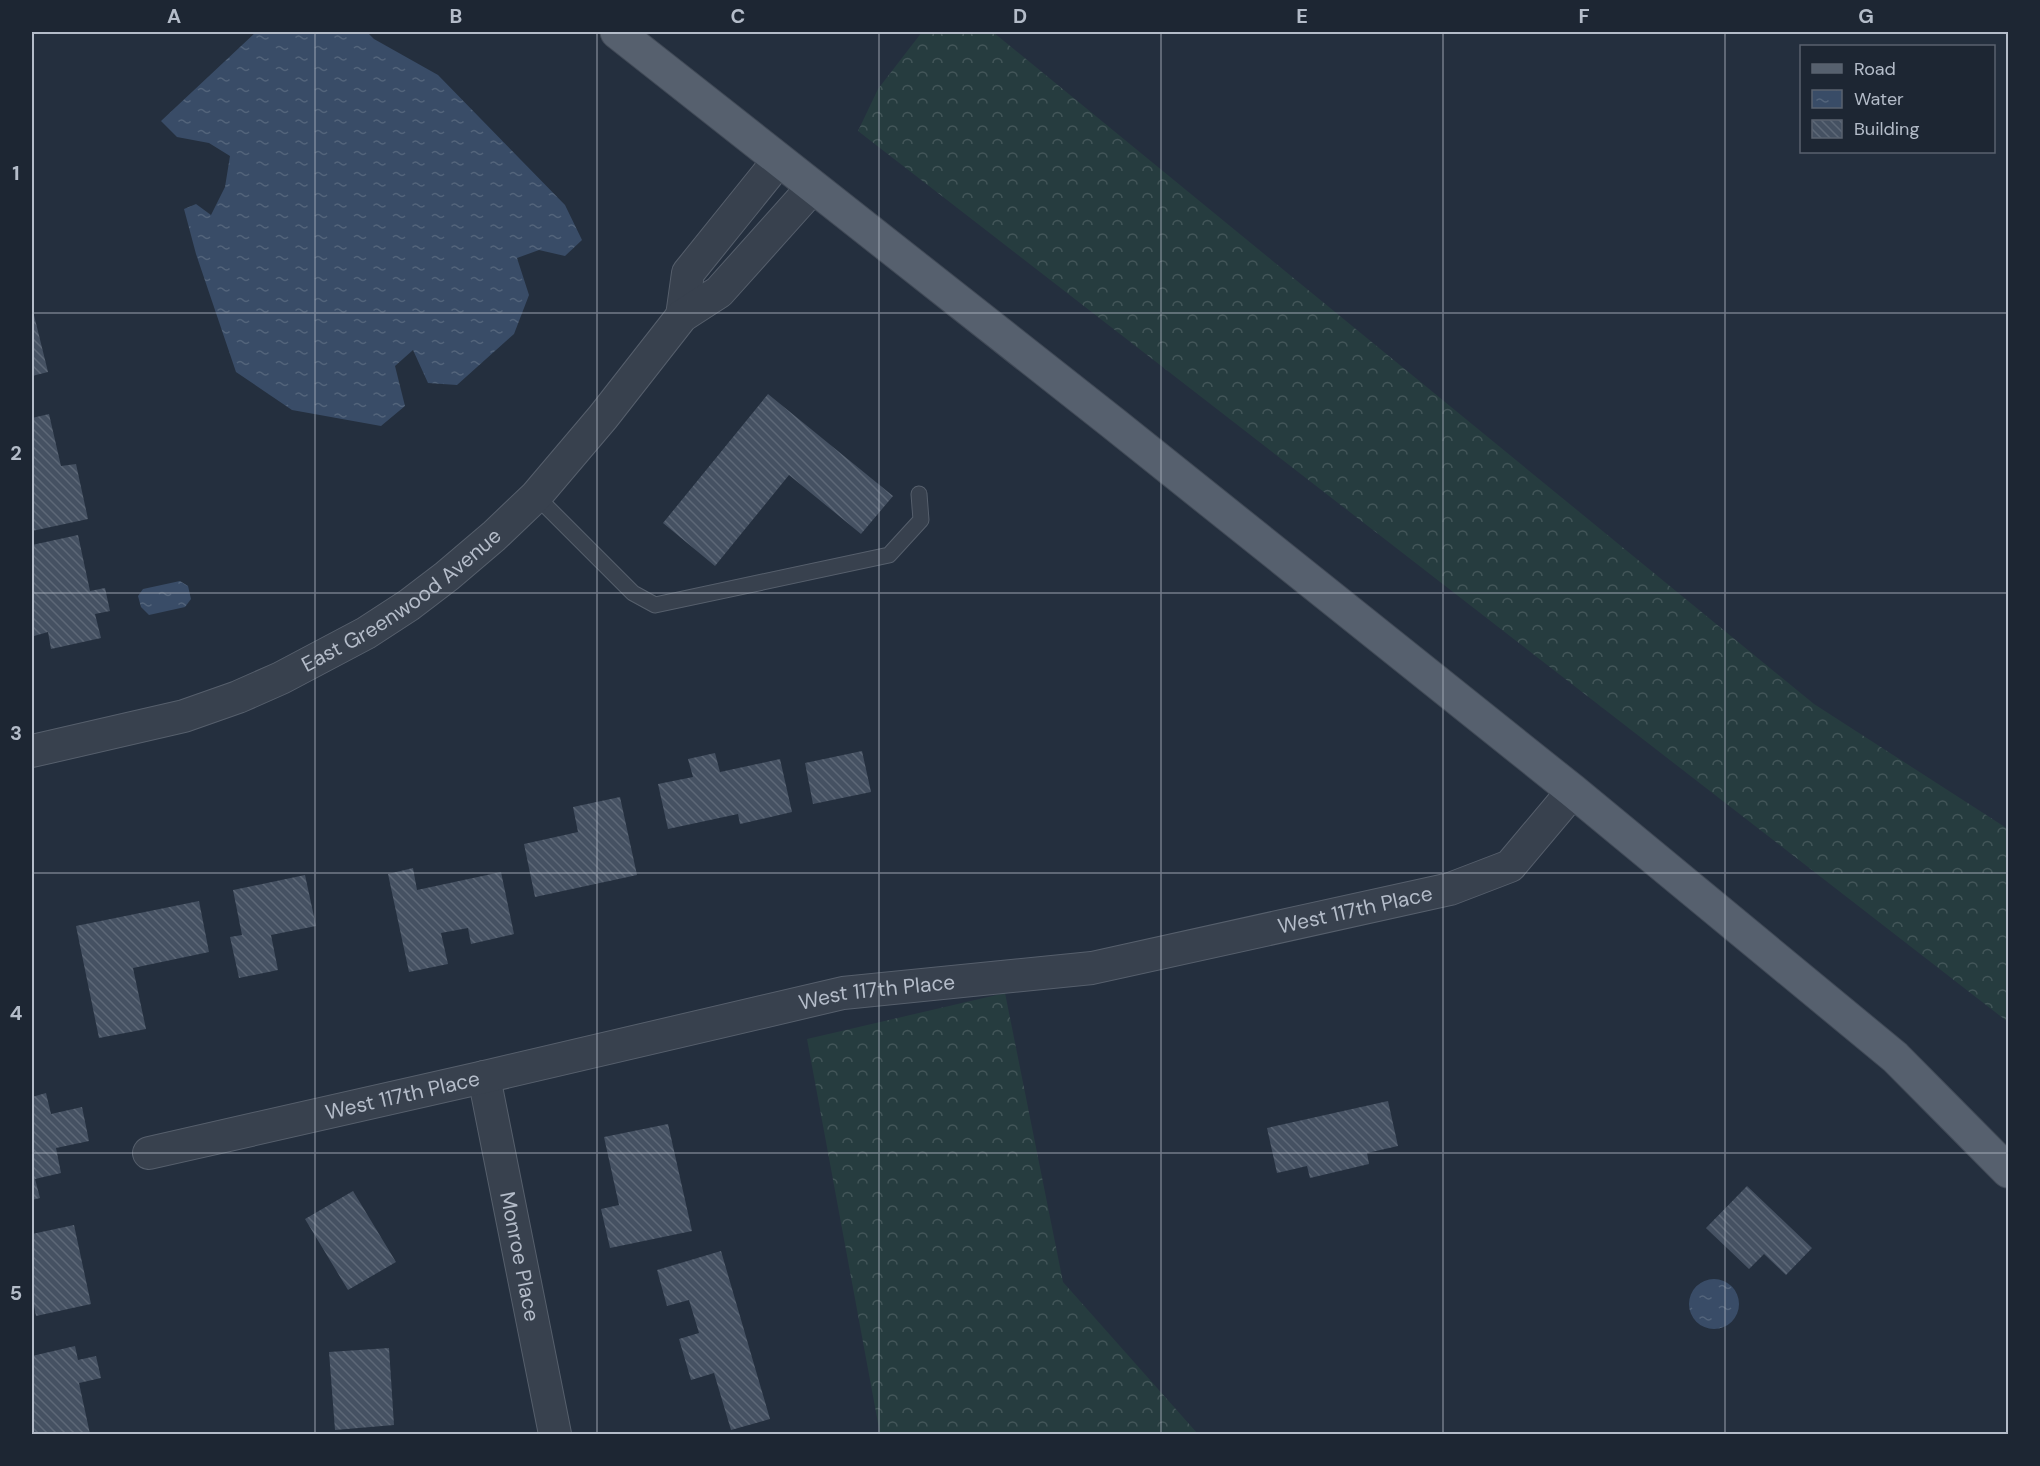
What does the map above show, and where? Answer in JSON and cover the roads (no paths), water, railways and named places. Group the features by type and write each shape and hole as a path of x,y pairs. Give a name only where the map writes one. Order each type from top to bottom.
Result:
{"main road":[{"path":"617,32 1113,423 1573,791 1895,1057 2008,1171"}],"street":[{"path":"682,316 688,273 779,160"},
{"name":"East Greenwood Avenue","path":"32,751 184,716 238,697 281,678 366,633 409,605 494,536 536,496 603,417 682,316 719,292 813,187"},
{"name":"West 117th Place","path":"149,1153 843,993 1092,968 1450,889 1510,866 1573,791"},
{"name":"Monroe Place","path":"484,1077 555,1434"}],"lane":[{"path":"536,496 633,592 655,605 889,555 921,520 920,494"}],"water":[{"path":"256,32 367,32 374,39 438,75 565,205 582,240 565,256 539,250 517,258 529,295 514,334 457,385 428,383 413,350 395,366 405,406 381,426 292,410 236,372 196,254 184,209 196,204 211,215 225,187 230,156 209,143 177,137 161,121"},
{"path":"180,581 188,586 191,599 185,607 149,615 141,607 138,596 143,589"},
{"path":"1709,1279 1719,1279 1732,1286 1739,1299 1739,1309 1732,1322 1719,1329 1709,1329 1700,1325 1693,1318 1689,1309 1689,1299 1693,1290 1700,1283"}]}
